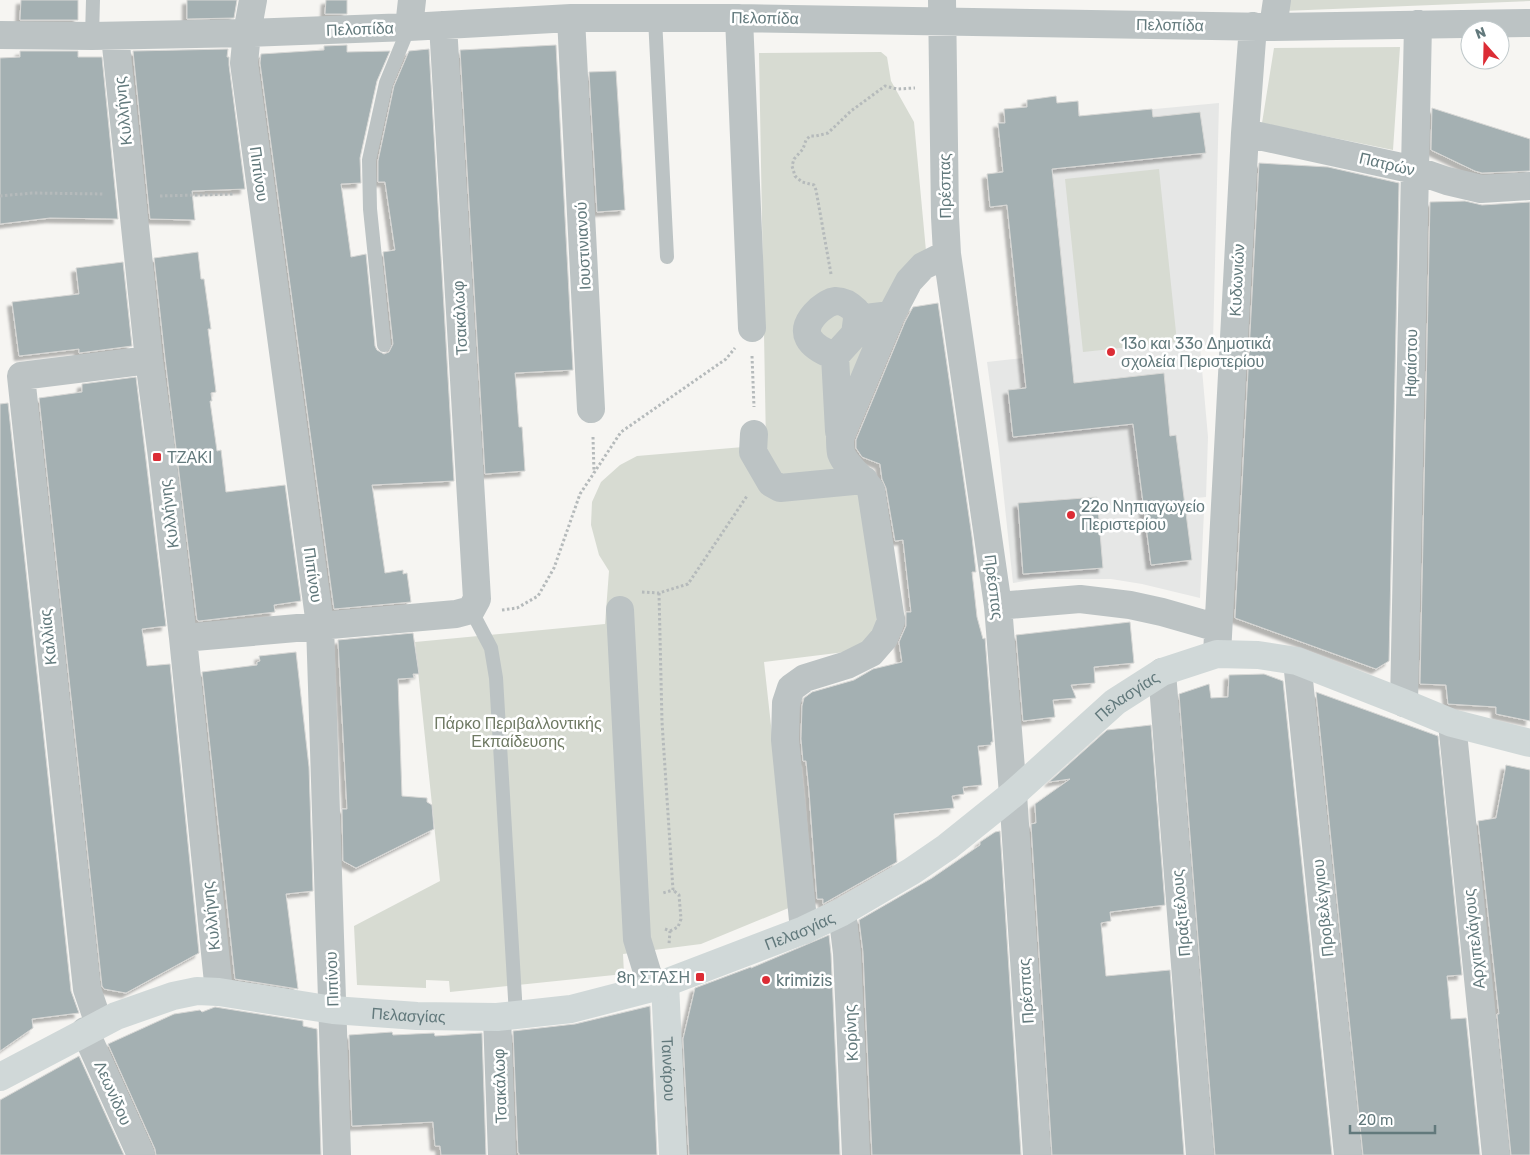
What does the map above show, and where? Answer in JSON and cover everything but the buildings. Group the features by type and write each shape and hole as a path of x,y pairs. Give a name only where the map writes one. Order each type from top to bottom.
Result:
{"street":[{"name":"Πιπίνου","path":"253,0 244,63 320,625 337,1155"},
{"path":"409,27 412,0"},
{"name":"Κυδωνιών","path":"1217,654 1245,133 1263,26 1277,0"},
{"name":"Πελοπίδα","path":"0,35 103,36 247,33 571,18 739,18 943,11 1263,26 1530,24"},
{"name":"Πρέσπας","path":"943,11 945,218 948,254 998,606 1013,794 1037,1155"},
{"name":"Ιουστινιανού","path":"571,18 591,409"},
{"path":"739,18 752,328"},
{"name":"Τσακάλωφ","path":"443,24 477,599 471,610"},
{"name":"Ηφαίστου","path":"1404,702 1418,24"},
{"name":"Κυλλήνης","path":"103,36 162,457 183,638 219,992"},
{"name":"Πατρών","path":"1245,133 1415,170 1447,181 1481,188 1530,186"},
{"path":"840,437 891,315 909,281 923,266 948,254"},
{"path":"804,930 785,740 786,703 791,688 805,678 847,665 871,653 884,638 891,621 871,490 864,480 849,466 841,453 835,356 855,334 857,319 856,311 849,305 836,301 826,304 815,314 808,323 807,336 813,345 835,356"},
{"path":"857,319 891,315"},
{"name":"Καλλίας","path":"92,1028 21,376 149,360"},
{"path":"754,434 754,452 771,483 780,488 864,480"},
{"path":"998,606 1080,599 1138,606 1218,628"},
{"path":"628,600 637,939 659,986"},
{"path":"183,638 456,614 471,610"},
{"name":"Πελασγίας","path":"0,1077 116,1016 173,996 197,991 219,992 333,1010 416,1016 506,1016 571,1009 659,986 804,930 842,912 947,847 1013,794 1115,702 1162,672 1217,654 1258,655 1297,661 1404,702 1452,723 1530,743"},
{"name":"Προβελέγγιου","path":"1297,661 1348,1155"},
{"name":"Πραξιτέλους","path":"1162,672 1200,1155"},
{"name":"Αρχιπελάγους","path":"1452,723 1496,1155"},
{"name":"Κορίνης","path":"842,912 847,953 856,1155"},
{"name":"Ταινάρου","path":"659,986 672,1155"},
{"name":"Τσακάλωφ","path":"502,1155 506,1016"},
{"name":"Λεωνίδου","path":"92,1028 140,1155"}],"lane":[{"path":"93,0 103,36"},
{"path":"655,18 667,257"},
{"path":"384,345 370,209 369,160 386,83 409,27"},
{"path":"471,610 491,648 496,678 506,1016"}],"path":[{"path":"836,301 816,190 814,185 802,182 795,176 792,166 794,159 803,150 806,140 810,136 828,133 850,110 885,86 897,89 919,88 944,78"},
{"path":"752,328 754,434"},
{"path":"471,610 516,608 538,596 554,568 580,494 621,432 726,359 752,328"},
{"path":"591,409 594,474"},
{"path":"628,600 658,594 688,584 739,506"},
{"path":"658,594 662,722 673,890 679,895 681,919 678,928 670,931 664,929 660,924"},
{"path":"657,898 663,893 673,890"},
{"path":"659,986 670,931"}],"shaded area":[{"name":"13ο και 33ο Δημοτικά σχολεία Περιστερίου","path":"1056,96 1057,103 1078,101 1080,116 1219,103 1213,343 1200,347 1208,437 1206,497 1196,498 1197,511 1204,511 1200,598 1142,584 1111,579 1038,579 1013,583 999,451 987,362 1023,358 998,123 1005,122 1004,109 1027,107 1027,100"}],"green space":[{"path":"1284,0 1530,0 1530,1 1283,11"},
{"path":"1400,47 1393,150 1262,123 1274,48"},
{"name":"Πάρκο Περιβαλλοντικής Εκπαίδευσης","path":"881,52 887,57 891,81 914,122 926,251 834,437 858,491 878,604 876,628 863,643 845,652 764,662 791,907 701,944 623,954 624,974 450,992 449,981 426,980 426,988 357,985 354,926 440,881 415,642 605,624 609,571 599,555 591,525 592,502 601,482 620,465 637,456 766,445 759,53"},
{"path":"1159,169 1177,342 1083,352 1065,179"}],"place":[{"name":"13ο και 33ο Δημοτικά σχολεία Περιστερίου","path":"1111,352"},
{"name":"ΤΖΑΚΙ","path":"157,457"},
{"name":"22ο Νηπιαγωγείο Περιστερίου","path":"1071,515"},
{"name":"8η ΣΤΑΣΗ","path":"700,977"},
{"name":"krimizis","path":"766,980"}]}
